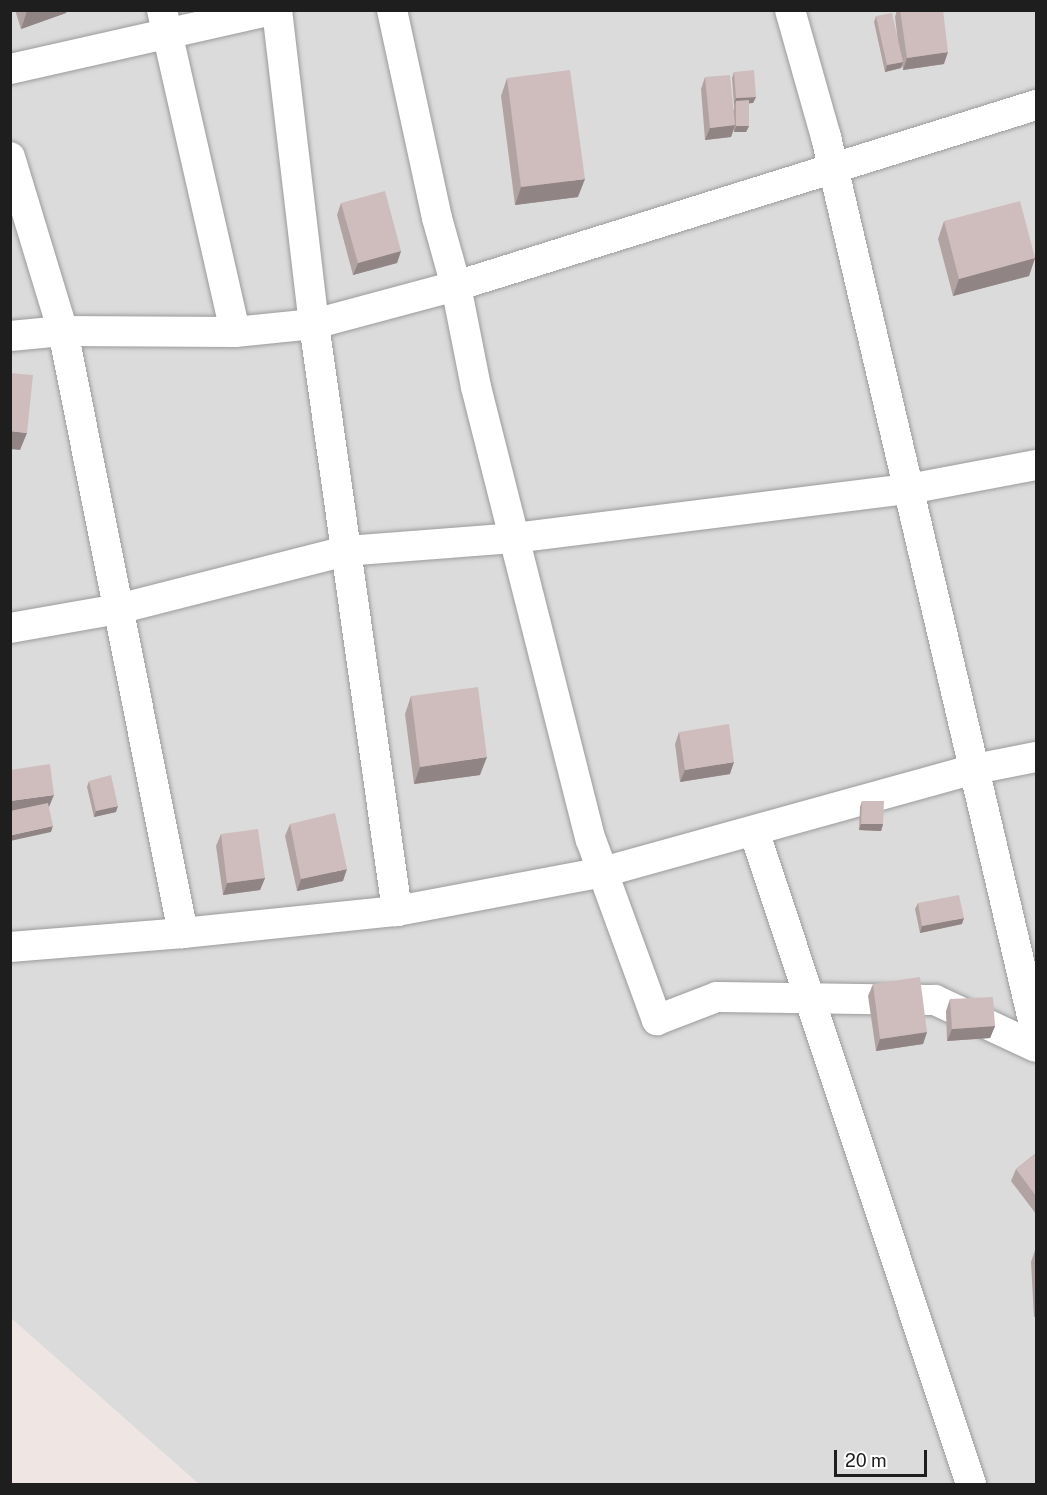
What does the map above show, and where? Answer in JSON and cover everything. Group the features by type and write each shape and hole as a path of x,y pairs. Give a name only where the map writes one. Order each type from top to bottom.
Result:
{"street":[{"path":"10,69 164,23 272,10"},
{"path":"278,10 314,324 397,911"},
{"path":"392,10 437,218 456,286 476,387 591,840 657,1020 717,997 935,1000 1036,1047"},
{"path":"790,10 833,168 1036,1033"},
{"path":"164,23 235,333"},
{"path":"10,336 63,331 235,333 314,324 456,286 1036,105"},
{"path":"10,158 63,331 183,933"},
{"path":"10,628 118,609 346,551 514,538 909,489 1036,465"},
{"path":"10,947 183,933 397,911 603,872 975,769 1036,757"},
{"path":"754,831 971,1485"}],"shaded area":[{"path":"11,11 1036,11 1036,1484 199,1484 11,1318"}],"building":[{"path":"900,10 943,10 948,52 907,58"},
{"path":"892,13 903,62 887,65 876,16"},
{"path":"570,70 585,179 521,187 507,78"},
{"path":"754,70 756,97 736,98 734,72"},
{"path":"730,75 735,125 710,128 705,77"},
{"path":"749,100 749,126 736,126 736,101"},
{"path":"385,191 401,251 358,263 341,203"},
{"path":"1020,201 1035,258 959,279 944,221"},
{"path":"10,373 33,375 27,433 10,431"},
{"path":"478,687 487,757 420,767 411,696"},
{"path":"729,724 734,762 685,770 679,732"},
{"path":"50,764 54,795 10,801 10,770"},
{"path":"111,775 118,806 96,811 89,781"},
{"path":"862,801 884,801 883,824 861,824"},
{"path":"48,803 53,826 12,835 10,811"},
{"path":"335,813 347,869 301,879 290,824"},
{"path":"258,829 265,878 227,883 221,834"},
{"path":"959,895 964,918 922,926 918,903"},
{"path":"920,977 927,1032 880,1039 873,984"},
{"path":"993,997 995,1026 952,1029 950,999"},
{"path":"1036,1153 1036,1196 1016,1169"}]}
